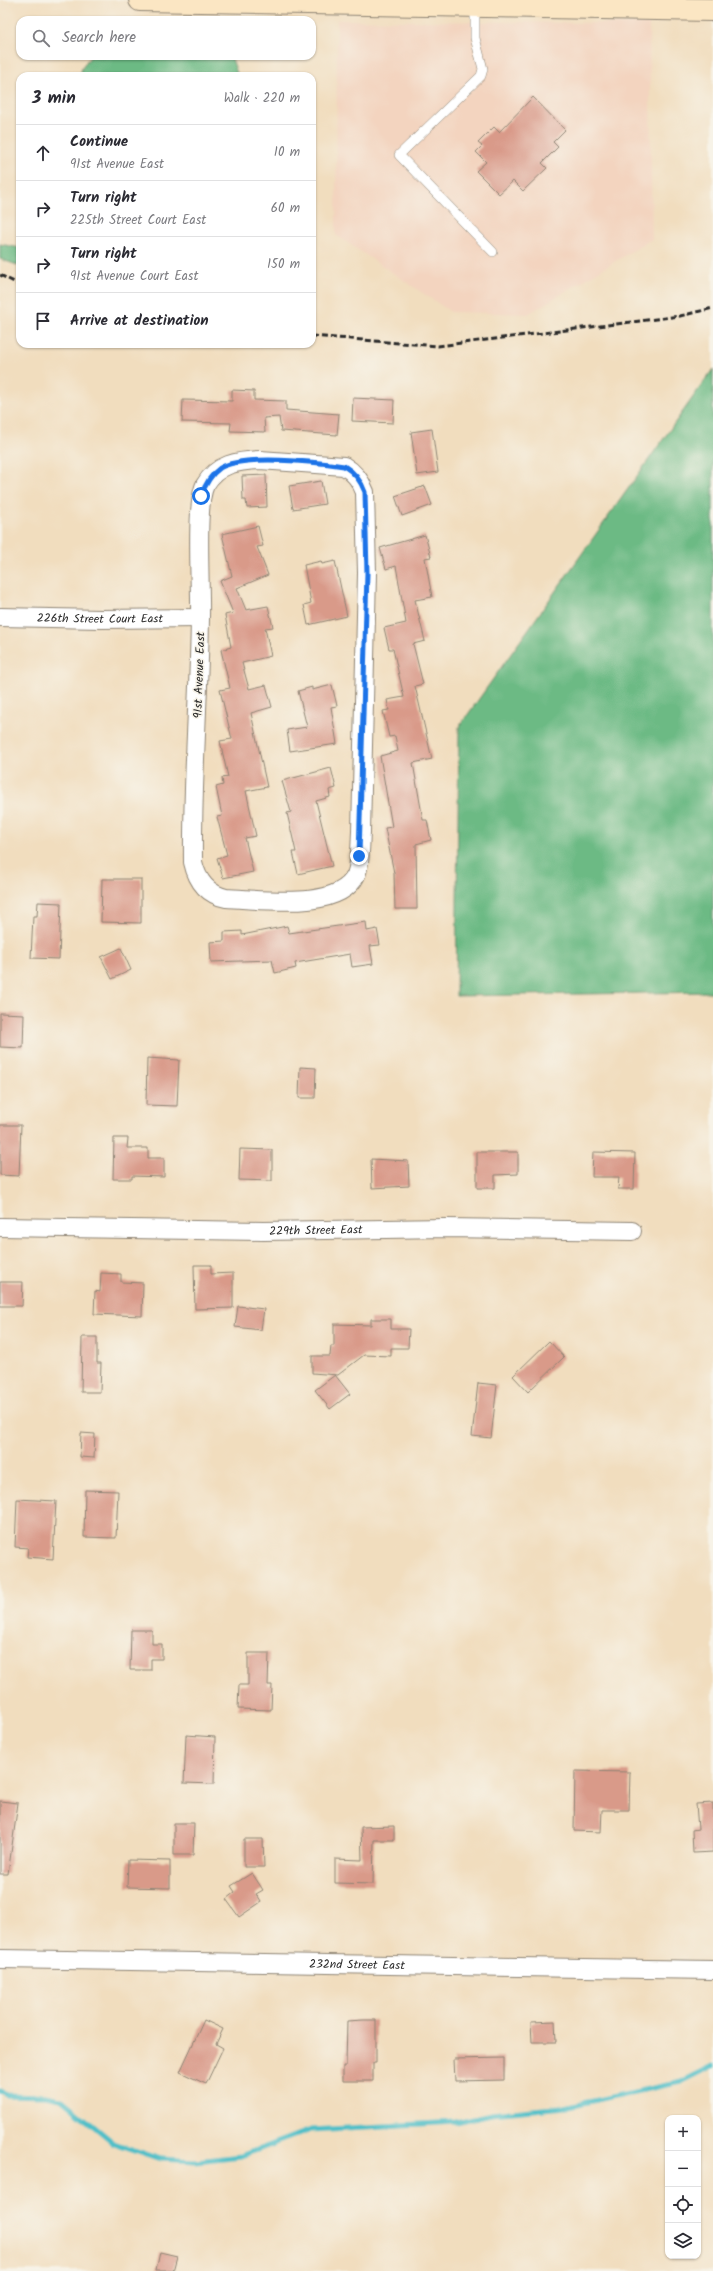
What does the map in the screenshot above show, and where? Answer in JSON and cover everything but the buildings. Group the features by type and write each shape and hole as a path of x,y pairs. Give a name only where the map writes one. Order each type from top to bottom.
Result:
{"main road":[{"path":"140,0 610,4 713,10"}],"street":[{"name":"91st Avenue East","path":"260,460 344,466 362,483 365,492 366,558 362,824 356,874 344,889 333,896 308,900 226,898 214,895 204,885 195,871 193,844 200,618 201,496 212,475 220,468 241,461 260,460"},
{"name":"226th Street Court East","path":"0,617 101,619 200,618"},
{"name":"229th Street East","path":"0,1228 264,1231 445,1228 632,1231"},
{"name":"232nd Street East","path":"0,1959 713,1970"}],"lane":[{"path":"475,3 475,38 482,69 481,76 399,155 493,252"}],"shaded area":[{"path":"337,20 649,24 652,239 528,314 451,312 336,235"}],"green space":[{"path":"88,60 232,60 237,72 81,72"},
{"path":"0,244 16,247 16,265 0,259"},
{"path":"713,369 713,992 456,996 459,727"}],"waterway":[{"path":"0,2092 6,2095 45,2096 61,2099 114,2143 161,2159 196,2161 241,2156 311,2130 456,2122 491,2114 564,2107 681,2082 713,2066"}],"railway":[{"path":"0,275 16,283"},
{"path":"316,336 438,346 680,316 713,308"}],"route":[{"path":"201,496 205,485 212,475 220,468 241,461 260,460 344,466 350,469 362,483 365,492 367,573 361,832 359,856"}]}
